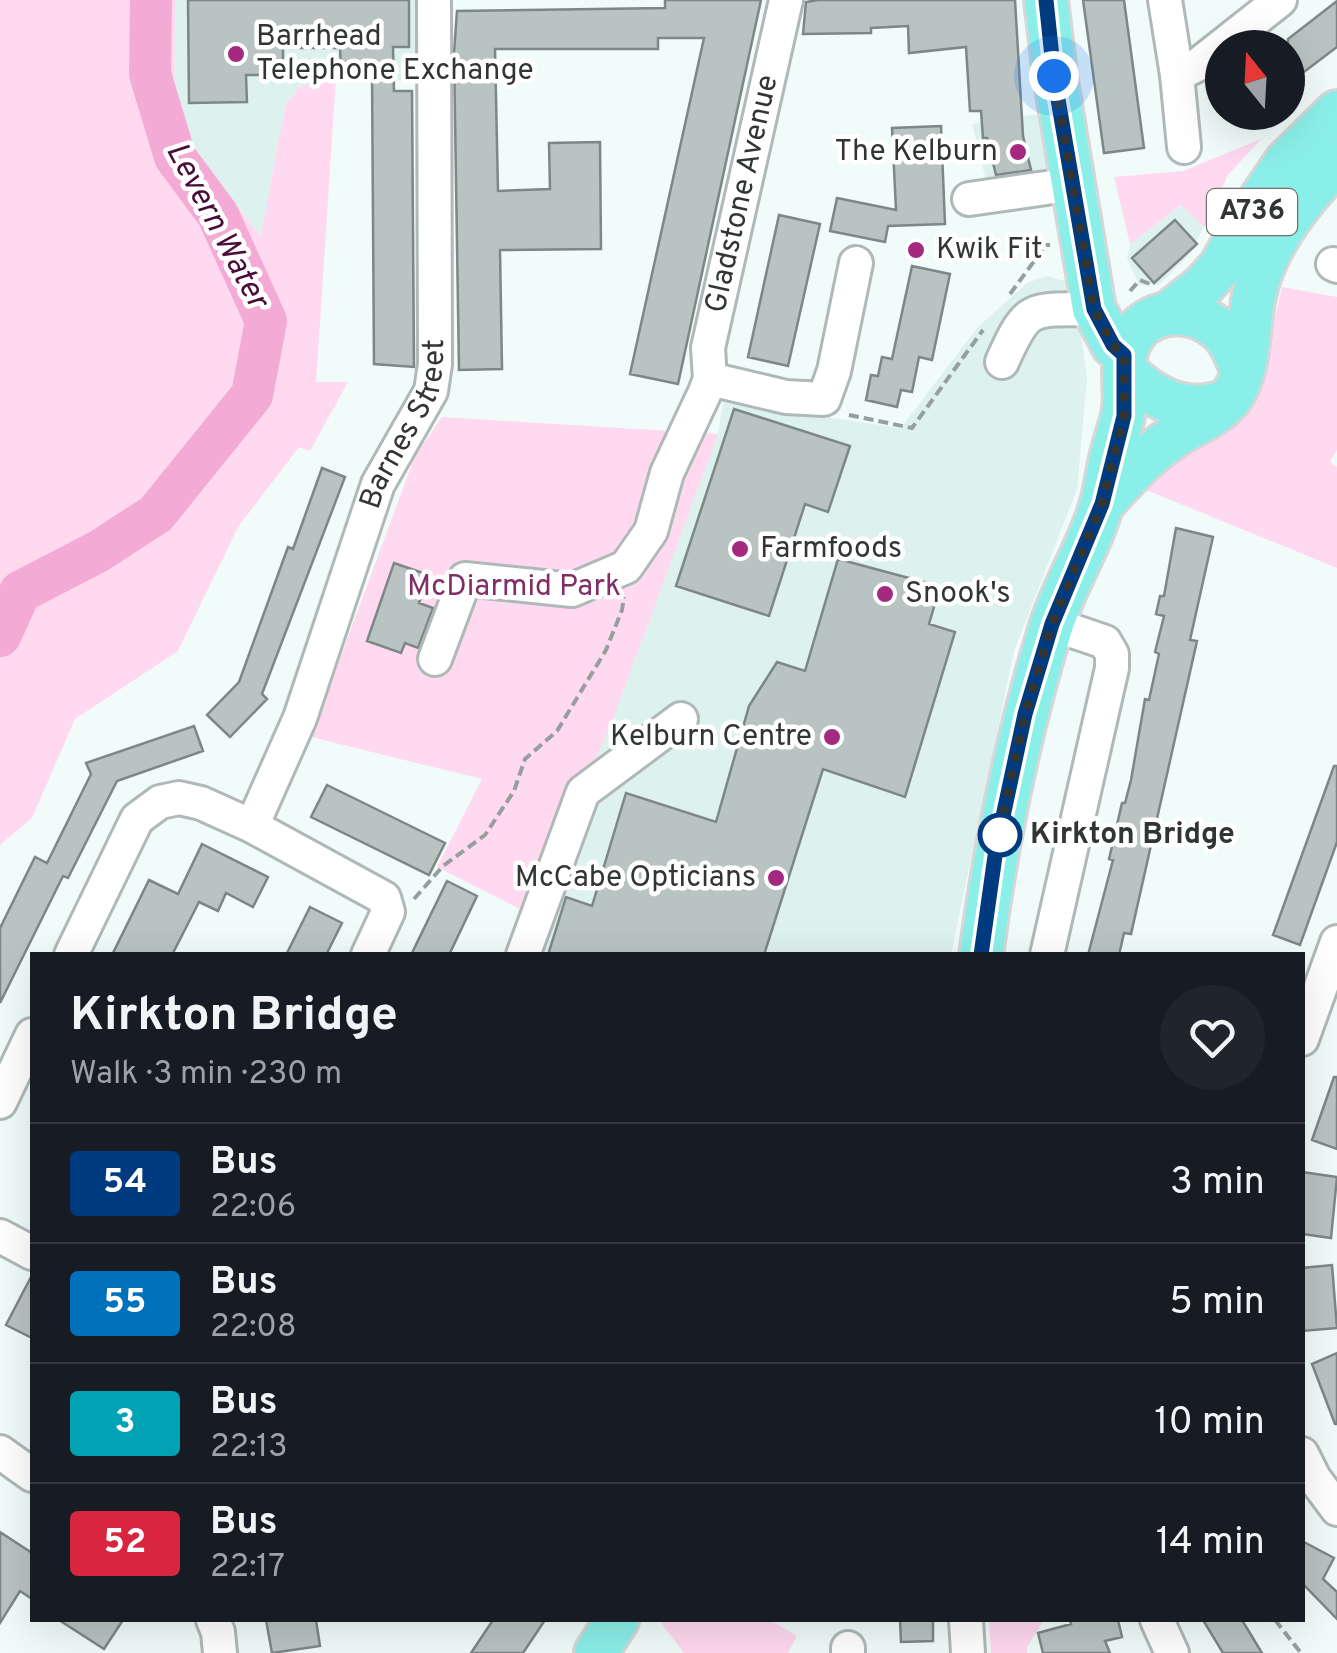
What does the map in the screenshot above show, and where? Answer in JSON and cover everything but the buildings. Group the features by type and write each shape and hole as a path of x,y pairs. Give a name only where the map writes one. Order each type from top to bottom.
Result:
{"main road":[{"path":"1046,0 1054,76 1094,309 1144,389 1167,403 1204,407 1236,385"},
{"name":"A736","path":"1125,363 1138,328 1202,287 1221,266 1246,220 1286,162 1337,112"},
{"name":"A736","path":"1236,385 1255,290 1274,243 1337,163"},
{"path":"1083,240 1122,295 1164,314 1200,319 1218,329 1233,347 1236,385 1213,416 1155,451 1102,504"},
{"path":"982,952 1025,714 1052,624 1102,504 1124,416 1125,363"},
{"path":"596,1653 616,1622"}],"street":[{"name":"Barnes Street","path":"252,826 300,718 378,484 431,391 435,364 434,0"},
{"name":"Gladstone Avenue","path":"708,385 711,335 786,0"},
{"path":"1164,0 1184,146"},
{"path":"1177,74 1199,64 1280,0"},
{"path":"969,200 1074,184"},
{"path":"434,659 465,579 572,590 626,567 651,531 667,473 708,385 824,399 834,372 856,263"},
{"path":"1002,362 1019,323 1038,310 1094,309"},
{"path":"1048,952 1112,668 1112,654 1105,642 1052,624"},
{"path":"524,952 582,792 681,719"},
{"path":"73,952 137,819 160,802 179,798 201,803 252,826 384,898 388,912 369,952"},
{"path":"1305,1031 1337,942"},
{"path":"0,1102 30,1039"},
{"path":"0,1236 30,1251"},
{"path":"0,1452 30,1474"},
{"path":"1306,1472 1337,1509"},
{"path":"213,1622 220,1653"},
{"path":"966,1622 968,1653"},
{"path":"1159,1622 1172,1653"}],"path":[{"path":"1002,306 1046,244 1083,240"},
{"path":"824,399 838,413 912,428 990,321"},
{"path":"388,912 416,898 443,866 486,835 514,791 525,759 556,731 606,650 622,610 626,567"},
{"path":"1277,1622 1302,1653"}],"shaded area":[{"path":"175,0 421,0 416,81 336,78 299,87 285,106 262,238 174,122"},
{"path":"1038,114 1049,121 1063,182 988,188 972,124"},
{"path":"1182,205 1204,227 1188,256 1159,285 1139,285 1127,259 1130,244"},
{"path":"1047,276 1074,284 1087,378 1077,489 1014,651 952,952 519,952 528,913 718,434 723,402 901,428 977,328 1027,283"}],"green space":[{"path":"0,0 175,0 174,122 261,237 285,106 299,87 336,78 316,382 348,382 310,451 299,447 238,527 178,651 75,719 32,818 0,845"},
{"path":"1261,139 1228,175 1204,227 1181,205 1130,244 1114,177 1183,171"},
{"path":"1282,287 1337,297 1337,450 1330,462 1337,467 1337,568 1139,487 1259,387"},
{"name":"McDiarmid Park","path":"442,417 718,434 613,719 528,913 437,867 482,779 311,737 415,456"},
{"path":"661,1622 773,1622 797,1636 788,1653 684,1653"},
{"path":"989,1622 1043,1622 1027,1653 991,1653"}],"waterway":[{"name":"Levern Water","path":"0,636 20,592 99,551 156,514 252,395 266,321 218,215 175,157 150,74 151,0"}],"bus line":[{"name":"54","path":"981,952 996,849 1025,714 1052,624 1102,504 1126,394 1124,355 1103,330 1094,309 1054,76 1046,0"}],"place":[{"name":"Barrhead Telephone Exchange","path":"236,54"},
{"name":"The Kelburn","path":"1018,152"},
{"name":"Kwik Fit","path":"916,250"},
{"name":"Farmfoods","path":"740,549"},
{"name":"Snook's","path":"885,594"},
{"name":"Kelburn Centre","path":"832,737"},
{"name":"Kirkton Bridge","path":"1000,835"},
{"name":"McCabe Opticians","path":"776,878"}],"route":[{"path":"1000,835 996,849 1025,714 1052,624 1102,504 1126,394 1124,355 1103,330 1094,309 1054,76"}]}
